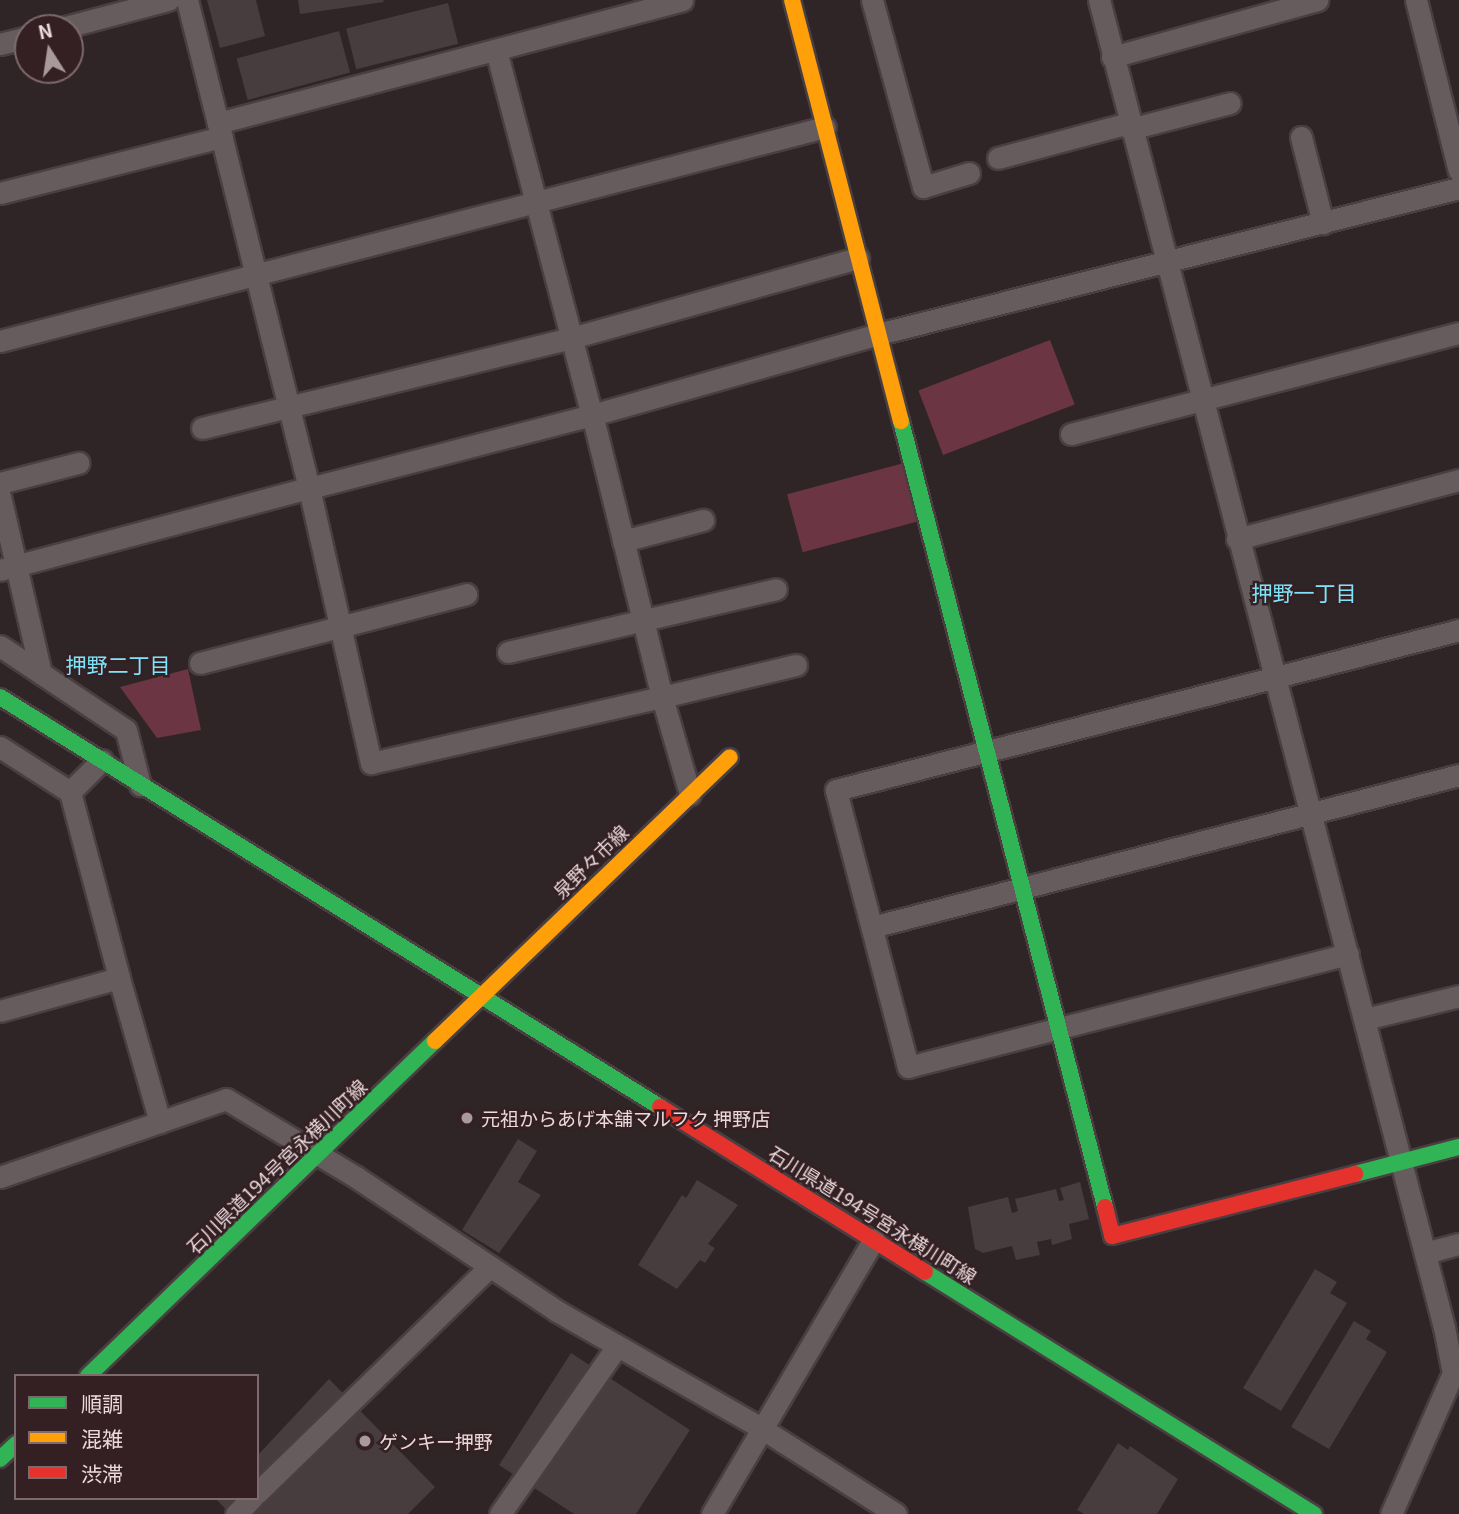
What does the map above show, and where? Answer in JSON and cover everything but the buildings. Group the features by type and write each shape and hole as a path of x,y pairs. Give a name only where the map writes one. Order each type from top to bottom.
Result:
{"street":[{"path":"84,22 168,0"},
{"path":"187,0 309,488 371,763 796,665"},
{"path":"0,193 496,50 682,0"},
{"path":"792,0 989,748 1112,1236 1459,1147"},
{"path":"872,0 923,187 969,173"},
{"path":"1098,0 1164,263 1276,678 1456,1374 1391,1514"},
{"path":"1112,57 1317,0"},
{"path":"1416,0 1459,171"},
{"path":"496,50 592,415 662,697 690,794"},
{"path":"998,158 1230,103"},
{"path":"0,341 825,127"},
{"path":"1300,137 1323,223"},
{"path":"8,567 592,415 878,334 1459,188"},
{"path":"202,428 571,338 858,258"},
{"path":"1071,435 1459,333"},
{"path":"0,483 78,463"},
{"path":"1237,539 1459,480"},
{"path":"0,496 8,567 41,673"},
{"path":"623,541 703,520"},
{"path":"508,652 643,618 776,589"},
{"path":"200,663 466,594"},
{"path":"1348,954 908,1067 836,790 989,748 1459,630"},
{"path":"0,646 126,730 140,785"},
{"path":"0,697 479,996"},
{"path":"0,747 70,792 160,1122"},
{"name":"泉野々市線","path":"479,996 730,757"},
{"path":"70,792 102,760"},
{"path":"872,927 1459,775"},
{"path":"0,1011 120,978"},
{"name":"石川県道194号宮永横川町線","path":"90,1374 318,1156 479,996 1314,1514"},
{"path":"1365,1019 1459,996"},
{"path":"0,1177 226,1099 356,1177 488,1268 761,1428 896,1514"},
{"path":"712,1514 874,1239"},
{"path":"1425,1253 1459,1244"},
{"path":"259,1491 488,1268"},
{"path":"500,1514 617,1346"},
{"path":"0,1459 14,1446"},
{"path":"236,1514 250,1500"}],"shaded area":[{"path":"1050,340 1075,404 943,455 918,391"},
{"path":"904,463 920,521 803,552 787,494"},
{"path":"188,669 201,730 157,738 120,687"}],"traffic: fast":[{"path":"901,421 1105,1207"},
{"path":"0,697 660,1107"},
{"path":"90,1374 435,1041"},
{"path":"1355,1174 1459,1147"},
{"path":"925,1272 1314,1514"},
{"path":"0,1459 14,1446"}],"traffic: slow":[{"path":"792,0 901,421"},
{"path":"435,1041 730,757"}],"traffic: jam":[{"path":"660,1107 925,1272"},
{"path":"1105,1207 1112,1236 1355,1174"}],"place":[{"name":"元祖からあげ本舗マルフク 押野店","path":"467,1118"},
{"name":"ゲンキー押野","path":"365,1441"}],"district":[{"name":"押野一丁目","path":"1304,592"},
{"name":"押野二丁目","path":"118,664"}]}
